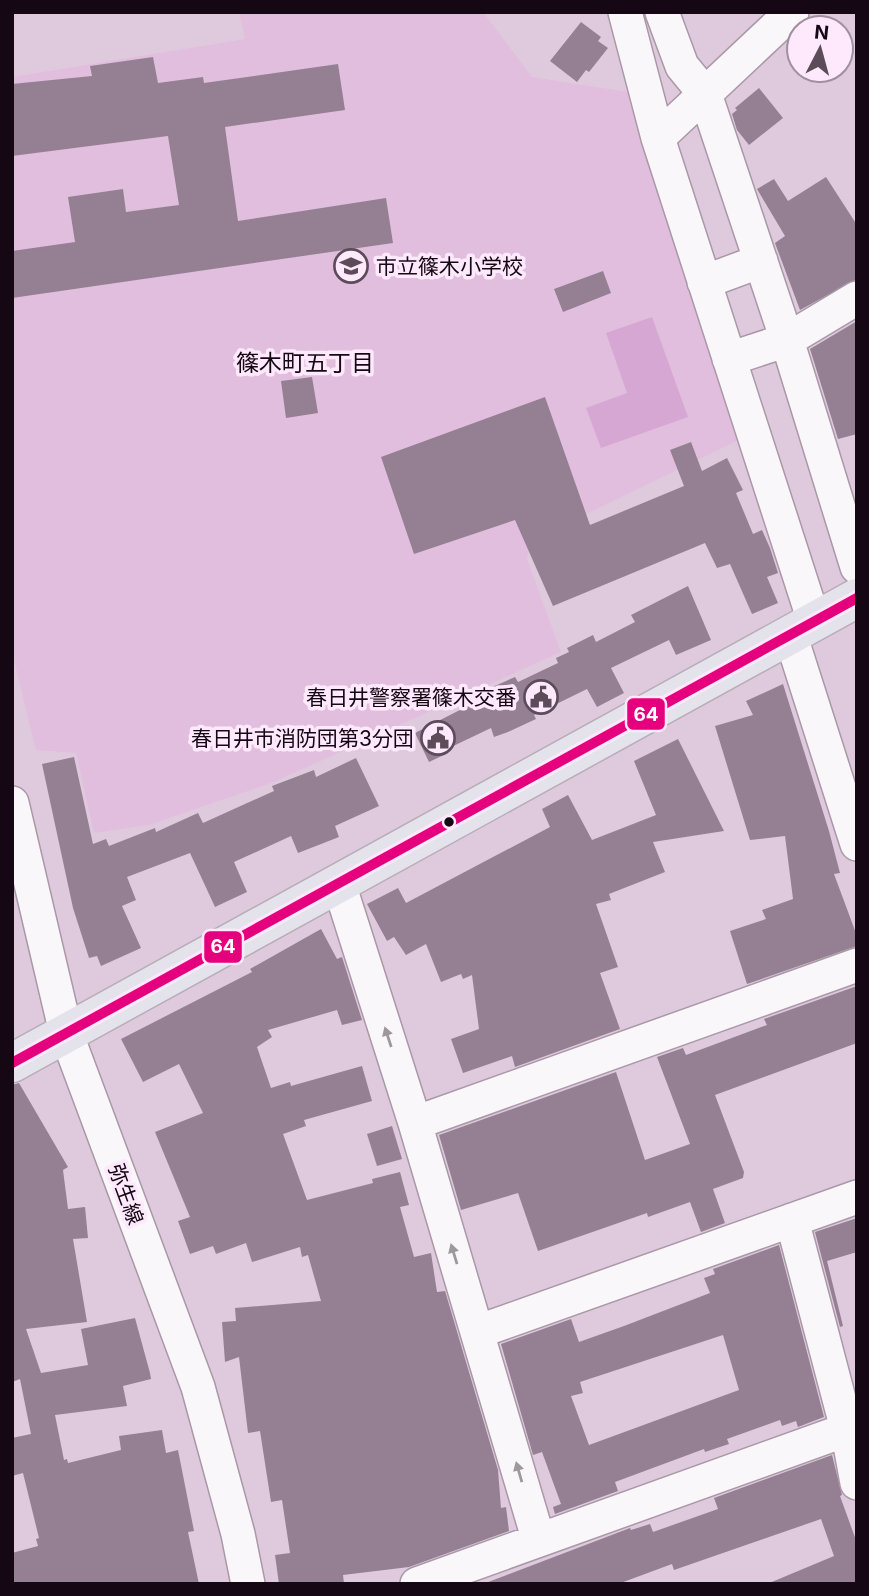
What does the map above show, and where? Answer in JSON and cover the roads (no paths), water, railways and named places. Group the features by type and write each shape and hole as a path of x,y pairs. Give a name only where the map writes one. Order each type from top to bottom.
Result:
{"main road":[{"path":"12,1063 857,598"}],"street":[{"path":"625,12 658,138 729,359 803,629 857,844"},
{"path":"662,12 682,66 705,94 787,340 857,567"},
{"path":"658,138 792,12"},
{"path":"704,282 761,261"},
{"path":"729,359 787,340 857,298"},
{"name":"弥生線","path":"12,803 66,1032 198,1388 238,1534 248,1584"},
{"path":"339,884 415,1123 538,1538"},
{"path":"415,1123 857,965"},
{"path":"477,1332 857,1197"},
{"path":"792,1220 852,1428 857,1483"},
{"path":"432,1581 538,1538 852,1428"}],"place":[{"name":"市立篠木小学校","path":"351,266"},
{"name":"春日井警察署篠木交番","path":"541,697"},
{"name":"春日井市消防団第3分団","path":"438,738"}],"district":[{"name":"篠木町五丁目","path":"305,363"}]}
